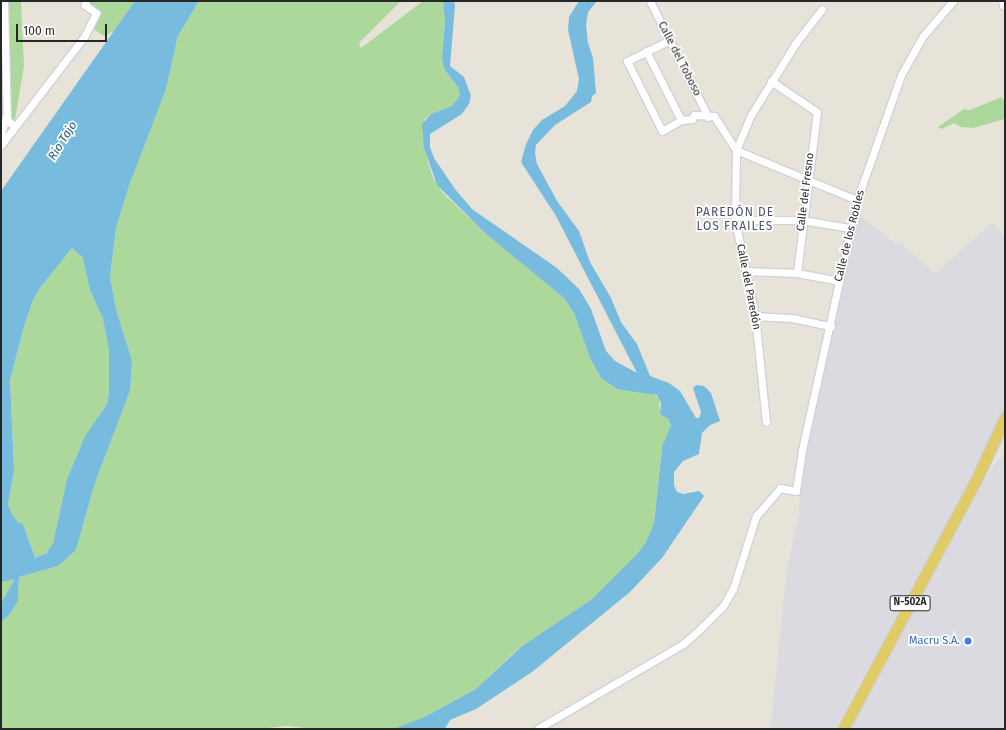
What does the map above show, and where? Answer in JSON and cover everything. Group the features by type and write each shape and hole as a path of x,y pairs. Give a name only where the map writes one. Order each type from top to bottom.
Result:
{"main road":[{"path":"1004,1 1005,5"},
{"name":"N-502A","path":"977,478 1005,417"},
{"name":"N-502A","path":"843,729 977,478 1005,432"}],"street":[{"path":"4,1 7,120 14,126"},
{"path":"1,145 84,36 96,13 85,5 85,1"},
{"name":"Calle del Toboso","path":"650,1 708,117"},
{"name":"Calle de los Robles","path":"537,729 683,644 698,631 723,606 733,589 756,516 780,488 796,491 802,450 857,200 900,75 923,36 953,1"},
{"name":"Calle del Paredón","path":"766,422 755,316 735,220 736,150 751,115 771,81 794,44 822,9"},
{"path":"670,40 627,61 662,131 681,120 692,119 694,115 708,117 714,116 736,150 857,200"},
{"path":"646,51 681,120"},
{"name":"Calle del Fresno","path":"771,81 817,112 802,220 797,273"},
{"path":"1,134 7,112"},
{"path":"735,220 802,220 850,228"},
{"path":"746,271 797,273 839,281"},
{"path":"755,316 792,318 830,326"}],"shaded area":[{"path":"857,213 896,244 899,242 935,273 992,223 1005,237 1005,408 986,449 835,729 770,729 787,568 799,514 801,472"},
{"path":"1005,454 1005,729 848,729 994,464"}],"green space":[{"path":"1,1 21,1 24,66 14,126 1,146"},
{"path":"89,1 135,1 114,31 104,36 95,30 94,19 85,7"},
{"path":"199,1 401,1 359,43 361,48 423,1 443,1 445,21 442,58 444,69 458,87 460,95 452,106 431,114 424,120 427,159 433,178 443,193 486,234 564,298 574,313 590,358 601,378 617,389 652,393 659,398 660,414 668,419 671,425 661,453 654,523 646,542 638,553 592,599 516,651 476,689 410,724 393,729 314,729 287,726 259,729 1,729 1,622 10,614 18,601 19,577 58,566 76,550 95,483 130,391 132,360 117,313 110,277 116,228 129,186 166,89 178,36"},
{"path":"1002,97 1005,102 1005,119 973,128 961,127 954,123 942,129 938,127 964,109 970,110"},
{"path":"72,248 83,258 90,290 103,319 109,351 109,392 107,404 85,436 67,479 53,543 47,553 35,558 23,524 18,522 13,516 8,505 14,470 10,380 25,323 33,300 40,288"},
{"path":"16,578 9,594 1,603 1,582"}],"water":[{"name":"Río Tajo","path":"135,1 199,1 178,36 166,89 129,186 116,228 110,277 117,313 132,360 130,391 95,483 76,550 58,566 19,577 18,601 10,614 1,622 1,603 15,579 1,582 1,191","holes":["72,248 83,258 90,290 103,319 109,351 109,392 107,404 85,436 67,479 53,543 47,553 35,558 23,524 18,522 13,516 8,505 14,470 10,380 25,323 33,300 40,288"]},
{"path":"443,1 454,1 455,5 450,66 464,77 471,96 469,104 462,114 430,134 430,147 434,158 455,189 472,209 557,268 579,289 591,309 606,351 615,361 637,373 556,216 521,162 526,144 533,130 542,120 565,106 577,91 579,79 568,30 569,17 579,1 597,1 588,12 586,25 588,43 593,58 596,93 592,96 591,102 555,125 536,145 535,153 537,164 557,201 579,231 590,262 611,298 621,322 637,344 650,376 669,383 680,391 696,418 699,418 701,412 693,388 696,385 704,386 711,393 720,421 710,425 702,433 699,454 683,461 674,472 674,485 677,492 683,494 699,491 704,496 662,558 630,592 532,672 476,709 450,720 445,729 393,729 422,718 476,689 521,647 592,599 638,553 646,542 654,523 662,447 671,425 668,419 660,414 661,403 657,395 617,389 601,378 590,358 574,313 564,298 486,234 437,185 424,148 422,124 431,114 452,106 460,95 458,87 444,69 442,58 445,21"}],"place":[{"name":"Macru S.A.","path":"968,641"}],"district":[{"name":"PAREDÓN DE LOS FRAILES","path":"735,220"}]}
